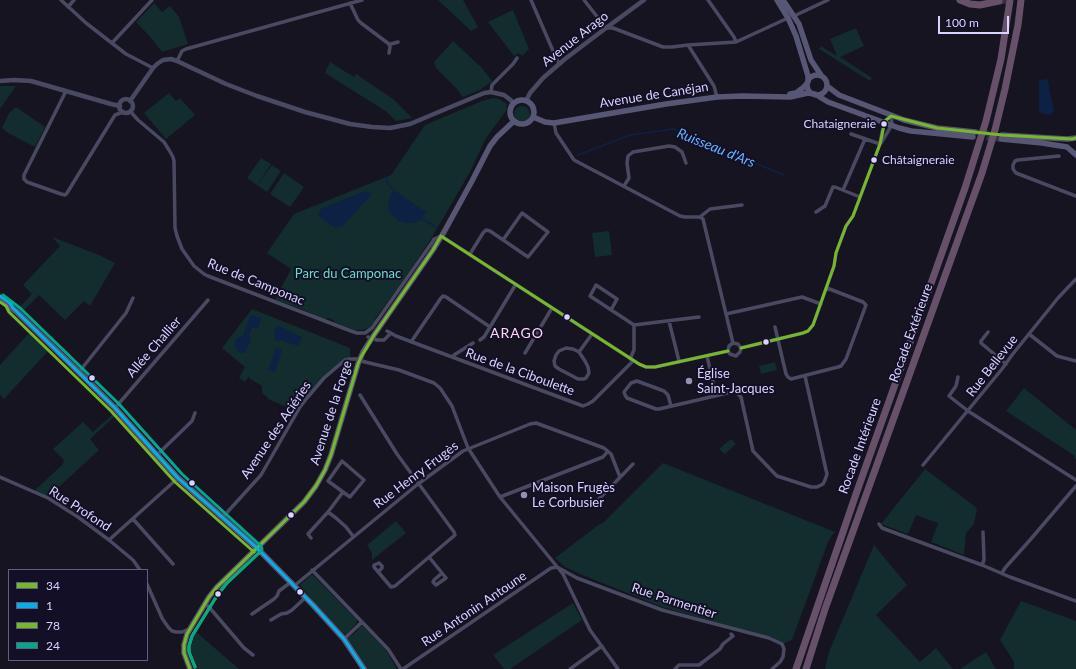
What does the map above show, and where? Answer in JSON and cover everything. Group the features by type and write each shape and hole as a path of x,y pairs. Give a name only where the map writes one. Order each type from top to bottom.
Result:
{"highway":[{"path":"960,0 970,4 980,5 1003,1 1009,10"},
{"name":"Rocade Intérieure","path":"796,669 840,537 965,188 986,121 1001,59 1010,0"},
{"name":"Rocade Extérieure","path":"806,669 825,609 982,173 1005,89 1018,25 1021,0"},
{"path":"1018,25 1023,20 1026,0"}],"main road":[{"path":"777,0 788,18 796,36 808,76 808,88 812,93 828,102 891,126 911,131 974,134 937,128 891,116 839,94 827,86 825,79 820,75 811,60 799,24 783,0"},
{"name":"Avenue de Canéjan","path":"780,96 793,94 799,91 812,76 820,75"},
{"name":"Avenue de Canéjan","path":"533,117 540,121 554,123 666,104 718,97 790,97 820,94 824,92 827,86"},
{"path":"521,100 526,101 533,108 533,117 524,124 520,124 511,118 510,110 514,103 521,100"},
{"path":"441,236 490,146 514,121"},
{"path":"1074,153 1066,147 1001,137 1076,138"},
{"path":"1074,153 1072,144 1076,138"},
{"name":"Avenue de la Forge","path":"190,669 184,654 184,645 186,637 204,604 220,584 304,502 320,479 331,455 361,357 374,335 433,250 441,236"},
{"path":"0,296 10,303 13,308"},
{"path":"0,299 13,308 80,372 178,478 257,548 306,597 344,639 364,669"}],"street":[{"path":"61,0 130,57 153,68"},
{"path":"68,7 74,0"},
{"path":"112,43 152,0"},
{"path":"177,61 182,51 186,49 359,0"},
{"path":"531,0 560,64"},
{"path":"584,0 606,28 613,28 663,46 672,47 736,42 788,18"},
{"name":"Avenue Arago","path":"526,101 527,97 543,78 644,0"},
{"path":"708,0 736,42"},
{"path":"794,16 826,0"},
{"path":"350,3 358,20 388,44 390,47 389,53"},
{"path":"388,44 398,42"},
{"path":"688,45 714,86 718,97"},
{"path":"491,92 492,85 517,58"},
{"path":"130,100 153,68 163,60 171,59 226,84 257,96 305,112 350,124 372,128 390,128 410,124 484,93 491,92 504,95 514,103"},
{"path":"0,81 31,81 120,106"},
{"path":"66,91 24,175 24,179 27,182 65,195 115,114 123,112 127,113 130,111 133,106 130,100"},
{"path":"123,112 120,109 121,102 124,99 130,100"},
{"name":"Rue de Camponac","path":"130,111 138,120 164,142 174,157 175,224 177,236 182,249 194,266 208,276 377,340 384,340 391,333"},
{"path":"741,348 803,333 808,331 815,322 835,263 836,253 846,226 853,216 880,144 884,124 891,116"},
{"path":"880,144 891,126 891,116"},
{"path":"554,123 556,133 574,160 680,216 700,217 710,209 742,205"},
{"path":"851,134 880,144"},
{"path":"843,190 865,139"},
{"path":"624,186 629,178 627,163 628,156 633,152 669,146 675,147 682,152 686,163"},
{"path":"1059,156 1018,160 1015,161 1013,169 1016,173 1076,196"},
{"path":"816,212 825,206 832,188 835,187 860,197"},
{"path":"470,254 483,232 486,230 490,231 503,240 528,257 548,232 522,213 503,240"},
{"path":"700,217 703,219 733,343"},
{"path":"366,335 434,239 441,236 642,366 651,367 728,351"},
{"name":"Rue Bellevue","path":"923,465 1058,298 1076,279"},
{"path":"480,340 484,337 516,284"},
{"path":"611,310 618,299 596,285 590,296 611,310 634,325 699,317"},
{"path":"775,327 786,376 788,378 791,379 805,376 838,367 843,364 866,307 863,302 826,288"},
{"path":"411,342 440,298 443,296 490,327"},
{"path":"80,372 126,313 133,298"},
{"path":"726,314 802,298 821,304"},
{"name":"Allée Challier","path":"114,408 208,300"},
{"path":"525,353 552,308"},
{"path":"669,321 679,362"},
{"path":"632,360 634,350 634,325"},
{"name":"Rue de la Ciboulette","path":"387,331 411,342 583,406 593,401 632,360"},
{"path":"988,332 981,343 1006,364"},
{"path":"579,352 592,334"},
{"path":"1029,334 1057,356 1076,361"},
{"path":"733,343 738,344 741,348"},
{"path":"728,351 729,346 733,343"},
{"path":"453,357 473,344"},
{"path":"569,348 579,352 589,370 588,375 581,380 557,368 554,364 558,352 563,349 569,348"},
{"path":"728,351 730,354 736,356 740,352 741,348"},
{"path":"707,356 716,395"},
{"name":"Avenue des Aciéries","path":"222,518 261,475 290,424 307,398 324,378 342,362 350,359 356,359 399,370 434,383 440,388 452,406 468,448"},
{"path":"671,406 668,395 665,392 637,381 631,383 624,392 627,398 656,409 671,406 716,395 736,392 741,397 753,450 777,476 811,488 817,487 823,484 826,470 805,376"},
{"path":"958,377 956,386 948,396 968,411 1076,480"},
{"path":"360,395 397,454 455,535 395,586 391,587 378,572"},
{"path":"157,456 192,421 196,413"},
{"name":"Rue Henry Frugès","path":"252,614 274,600 279,591 293,584 312,570 418,484 468,448 536,423 604,448 608,451"},
{"path":"468,448 500,498 563,574 590,630 618,669"},
{"path":"500,498 603,457 608,451 611,454 620,477"},
{"path":"342,461 364,480 350,497 343,492 328,481 342,461"},
{"path":"592,503 599,499 633,464"},
{"name":"Rue Profond","path":"0,477 48,498 78,517 133,560 139,569"},
{"path":"109,540 178,478"},
{"path":"1002,573 1076,486"},
{"path":"311,538 308,534 328,512 343,492"},
{"path":"328,512 353,536"},
{"path":"133,519 173,564"},
{"path":"879,524 882,528 982,564 1010,577 1076,601"},
{"path":"982,564 984,560 983,532"},
{"path":"429,557 442,573"},
{"name":"Rue Parmentier","path":"557,567 577,578 662,610 769,638 782,644 784,649 783,657 772,669"},
{"name":"Rue Antonin Antoune","path":"402,669 551,568 557,567"},
{"path":"312,570 388,649 402,669"},
{"path":"148,586 168,628 172,631 178,632 184,631 191,627"},
{"path":"271,620 292,610 306,597"},
{"path":"204,604 209,607 244,648 253,655"},
{"path":"344,639 362,622"},
{"path":"675,669 679,665 699,665 720,649 723,644 733,636 730,634"},
{"path":"570,669 602,646"}],"green space":[{"path":"438,0 463,0 478,27 471,31"},
{"path":"154,3 162,12 170,6 179,17 188,44 162,52 136,22"},
{"path":"513,10 529,49 522,56 519,53 514,56 488,22"},
{"path":"856,28 864,46 840,57 872,78 870,81 819,49 821,46 837,56 830,39"},
{"path":"453,41 482,68 492,81 480,90 463,97 436,68 434,62"},
{"path":"330,62 354,77 356,74 393,99 412,118 396,121 387,112 325,73"},
{"path":"0,86 16,86 0,109"},
{"path":"169,93 176,101 180,98 195,115 166,139 144,113"},
{"name":"Parc du Camponac","path":"493,98 499,99 507,104 506,111 486,138 470,172 431,239 369,328 354,330 336,323 329,318 324,319 299,308 275,300 291,269 267,253 294,214 391,175 425,125 482,101"},
{"path":"519,106 525,106 530,111 528,120 525,122 519,122 514,117 514,111"},
{"path":"16,107 45,127 35,147 8,133 2,128 9,113"},
{"path":"261,158 271,164 257,185 247,178"},
{"path":"272,165 281,171 267,192 257,185"},
{"path":"284,173 304,187 290,207 270,194"},
{"path":"609,231 612,255 595,257 592,233"},
{"path":"52,237 99,255 115,263 90,306 84,301 65,320 39,295 24,310 20,307 32,294 23,285 60,246"},
{"path":"252,309 350,348 350,359 344,361 324,378 298,412 268,399 262,393 262,386 249,378 249,376 245,382 239,378 245,367 222,348"},
{"path":"30,332 49,350 4,399 0,395 0,365"},
{"path":"775,362 777,370 761,374 759,366"},
{"path":"1024,388 1076,430 1076,459 1074,458 1075,456 1006,411"},
{"path":"113,414 115,416 90,439 99,450 48,497 34,491 63,464 64,460 53,449 83,422 93,432"},
{"path":"731,439 736,444 725,454 719,449"},
{"path":"663,463 835,532 828,542 792,640 782,644 772,637 662,607 580,574 565,567 555,558 601,523 602,524"},
{"path":"925,469 977,508 974,524 966,533 964,555 931,542 938,523 916,515 908,534 881,524"},
{"path":"396,521 406,533 372,560 372,553 367,545"},
{"path":"874,545 907,585 876,615 920,662 936,648 953,669 825,669 829,652"},
{"path":"311,575 313,575 357,620 356,624 346,634 343,633 300,586"},
{"path":"1021,601 1076,621 1076,669 1014,669 1014,662 1000,640"},
{"path":"573,603 582,620 510,669 504,669 493,655"},
{"path":"363,626 386,650 397,669 368,669 348,639 349,636 350,637 358,630 357,628"},
{"path":"195,631 239,669 197,669 193,661 191,651 191,641"},
{"path":"986,652 996,669 960,669"}],"water":[{"path":"1048,79 1054,111 1048,115 1039,112 1039,81"},
{"path":"394,190 426,212 421,220 415,223 406,223 399,221 393,216 388,209 390,196"},
{"path":"367,191 372,194 343,226 335,228 318,216 321,209"},
{"path":"250,315 261,318 258,329 252,327 249,336 251,338 246,351 244,353 240,353 235,348 235,342 237,338 243,336"},
{"path":"281,326 302,337 298,346 281,340 275,341 274,332 276,328"},
{"path":"276,348 282,350 275,372 268,370"}],"waterway":[{"name":"Ruisseau d'Ars","path":"578,155 630,135 673,129 783,175"},
{"name":"Ruisseau d'Ars","path":"386,176 388,183 395,193"},
{"name":"Ruisseau d'Ars","path":"420,217 437,228"}],"tunnel":[{"path":"999,1 1006,0"},
{"path":"975,132 1002,135"},
{"path":"978,137 1001,139"}],"transit line":[{"name":"34","path":"741,348 803,333 808,331 813,325 834,266 836,253 846,226 853,216 880,144 885,121 891,116 937,128 1002,135 1076,138"},
{"name":"34","path":"441,236 639,364 646,367 655,367 728,351"},
{"name":"34","path":"190,669 184,653 184,645 187,634 209,597 217,587 304,502 316,486 331,455 361,357 374,335 433,250 441,236"},
{"name":"24","path":"3,295 20,308 119,404 182,474 261,546 261,551 227,583 218,594 192,636 189,652 195,667"},
{"name":"1","path":"0,296 10,303 13,308 115,408 178,478 257,548 313,605 344,639 364,669"},
{"name":"78","path":"0,302 6,306 9,312 111,411 175,482 254,552"},
{"name":"78","path":"195,667 189,652 192,636 218,594 227,583 260,552"}],"place":[{"name":"Chataigneraie","path":"884,124"},
{"name":"Châtaigneraie","path":"874,160"},
{"name":"Église Saint-Jacques","path":"689,381"},
{"name":"Maison Frugès Le Corbusier","path":"524,495"}],"district":[{"name":"ARAGO","path":"517,333"}]}
